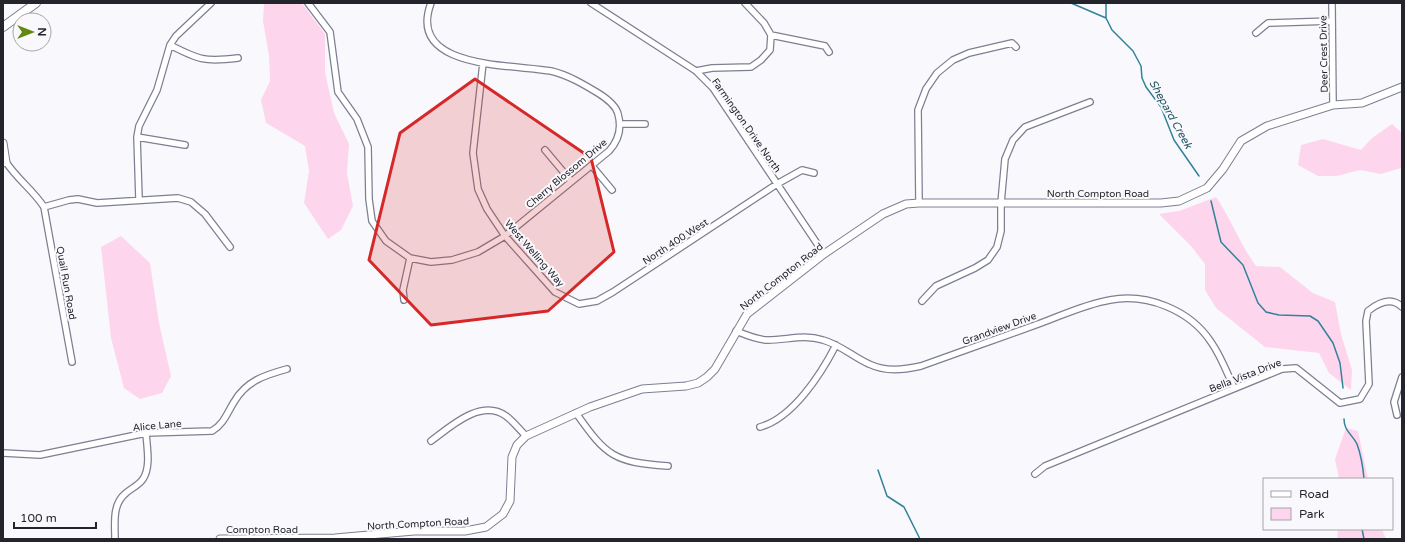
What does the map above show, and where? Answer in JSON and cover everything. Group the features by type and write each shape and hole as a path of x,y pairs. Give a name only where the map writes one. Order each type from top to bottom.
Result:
{"main road":[{"path":"3,27 36,3"}],"street":[{"path":"139,199 137,137 139,126 157,90 170,45 176,36 211,3"},
{"path":"308,3 330,32 338,92 357,119 368,147 369,199 372,221 386,241 410,258 403,290 404,300"},
{"path":"431,3 427,14 428,31 436,44 448,53 468,61 552,72 568,77 586,86 610,102 617,111 621,124 644,124"},
{"name":"Farmington Drive North","path":"590,3 696,71 713,88 824,254"},
{"path":"696,71 712,68 751,67 761,60 770,50 771,35 764,23 744,3"},
{"name":"Deer Crest Drive","path":"1332,3 1333,105"},
{"path":"1256,33 1268,23 1332,21"},
{"path":"771,35 825,46 829,52"},
{"path":"919,203 918,110 926,89 937,73 953,60 969,53 996,46 1012,43 1016,47"},
{"path":"170,45 195,58 210,61 238,58"},
{"name":"West Welling Way","path":"483,63 473,153 474,169 478,189 487,209 505,236 555,292 579,304"},
{"name":"North Compton Road","path":"304,539 414,532 465,531 486,527 503,514 510,501 512,457 517,445 526,436 576,413 642,389 686,386 698,383 715,369 747,314 824,254 883,214 906,204 1179,201 1207,188 1223,169 1241,141 1267,126 1333,105 1362,103 1401,90"},
{"path":"922,301 936,286 975,268 988,260 997,247 1001,231 1001,203 1005,159 1013,140 1025,127 1090,102"},
{"name":"Cherry Blossom Drive","path":"410,258 431,262 452,260 478,252 505,236 571,181 592,166 614,146 621,124"},
{"path":"137,137 184,145"},
{"path":"3,143 5,163 13,173 36,194 44,207 78,199 97,203 139,199 178,198 191,202 204,214 230,247"},
{"path":"546,150 571,181"},
{"path":"592,166 612,190"},
{"name":"North 400 West","path":"579,304 597,301 613,292 777,184 802,170 814,173"},
{"name":"Quail Run Road","path":"44,207 72,362"},
{"name":"Grandview Drive","path":"736,331 768,340 803,336 822,340 836,345 870,364 883,369 901,370 921,366 1090,305 1124,298 1142,300 1159,304 1174,310 1201,329 1211,341 1234,388"},
{"name":"Bella Vista Drive","path":"1035,474 1045,466 1282,369 1296,368 1340,403 1360,398 1369,384 1366,321 1368,311 1379,302 1389,301 1402,307"},
{"path":"760,427 773,423 807,392 824,370 836,345"},
{"name":"Alice Lane","path":"3,453 40,455 146,434 212,431 220,426 234,401 244,389 262,376 287,369"},
{"path":"1397,415 1394,402 1402,377"},
{"path":"431,441 464,417 480,411 493,411 504,414 526,436"},
{"path":"576,413 595,440 608,452 623,460 639,464 668,466"},
{"path":"115,539 115,514 119,502 125,494 143,479 146,471 146,434"},
{"name":"Compton Road","path":"220,539 304,539"}],"highlighted area":[{"path":"475,79 591,158 614,252 548,311 431,325 369,260 400,133"}],"green space":[{"path":"264,3 302,3 325,34 325,72 334,113 349,144 347,173 353,206 341,230 328,239 304,203 309,171 305,146 266,123 261,100 270,81 269,56 263,21"},
{"path":"1392,124 1402,133 1401,168 1381,174 1360,170 1337,176 1318,176 1298,165 1301,145 1323,139 1361,150 1372,138"},
{"path":"1216,197 1256,266 1280,267 1313,293 1335,302 1341,334 1352,370 1351,390 1329,373 1319,353 1265,347 1216,308 1205,290 1205,264 1191,246 1159,214 1179,211"},
{"path":"121,236 150,263 159,323 171,376 162,393 140,399 124,388 111,338 101,247"},
{"path":"1346,428 1358,431 1368,478 1339,478 1335,459"},
{"path":"1338,530 1382,530 1386,539 1337,539"}],"waterway":[{"name":"Shepard Creek","path":"1071,3 1106,18"},
{"name":"Shepard Creek","path":"1106,3 1106,18 1112,30 1133,51 1141,66 1142,78 1146,87 1161,107 1174,140 1199,176"},
{"name":"Shepard Creek","path":"1211,201 1221,242 1243,265 1258,303 1266,312 1279,315 1310,316 1318,321 1333,343 1340,363 1343,388"},
{"name":"Shepard Creek","path":"1344,419 1345,427 1357,444 1362,461 1364,478"},
{"path":"878,470 887,496 904,507 920,539"},
{"name":"Shepard Creek","path":"1362,530 1364,539"}]}
